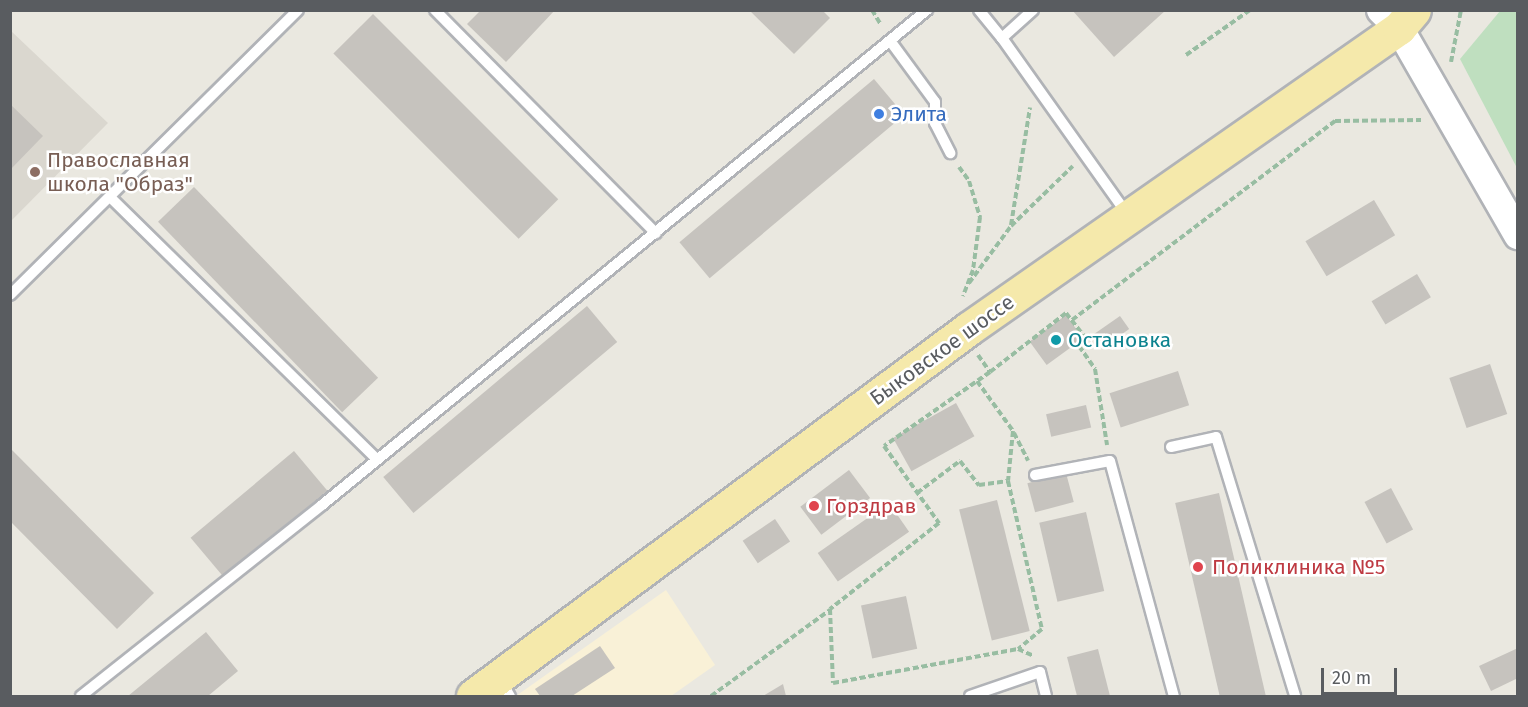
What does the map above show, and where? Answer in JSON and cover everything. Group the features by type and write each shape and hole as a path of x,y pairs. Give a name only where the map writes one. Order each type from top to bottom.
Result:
{"main road":[{"name":"Быковское шоссе","path":"473,696 505,687 962,333 1129,216 1398,16"}],"street":[{"path":"1398,16 1518,235"}],"lane":[{"path":"10,295 112,199 298,10"},
{"path":"435,10 656,233"},
{"path":"81,696 656,233 891,42 927,10"},
{"path":"979,10 1034,81 1129,216"},
{"path":"1002,38 1033,10"},
{"path":"891,42 936,102 935,123 950,153"},
{"path":"112,199 377,459"},
{"path":"1171,447 1215,437 1295,696"},
{"path":"1035,475 1110,461 1174,696"},
{"path":"970,696 1040,672 1046,696"}],"path":[{"path":"1186,55 1250,10"},
{"path":"1011,226 1034,81"},
{"path":"1072,320 1335,121 1454,120"},
{"path":"950,153 969,181 980,217 973,270 959,309 962,333 990,372"},
{"path":"965,289 1011,226 1085,153"},
{"path":"711,696 830,609 939,523 884,446 990,372 1066,313 1087,340 1079,346 1095,369 1110,461"},
{"path":"977,381 1013,431 1035,475"},
{"path":"830,609 833,683 1018,648 1042,628 1008,481 1013,431"},
{"path":"917,493 960,461 979,485 1008,481"},
{"path":"1018,648 1037,657 1040,672"}],"shaded area":[{"name":"Православная школа \"Образ\"","path":"10,30 108,123 11,221 10,221"},
{"path":"666,590 715,665 671,696 516,696"}],"green space":[{"path":"1500,11 1517,11 1517,168 1460,59"}],"building":[{"path":"481,10 555,10 506,62 467,24"},
{"path":"749,10 822,10 830,18 794,54"},
{"path":"1072,10 1166,10 1114,57"},
{"path":"373,14 558,199 519,239 333,54"},
{"path":"874,79 904,115 710,278 679,242"},
{"path":"10,104 43,136 10,170"},
{"path":"194,187 378,378 342,412 158,222"},
{"path":"1374,200 1395,235 1327,276 1305,241"},
{"path":"1417,274 1431,297 1385,324 1372,301"},
{"path":"587,306 617,342 413,513 383,477"},
{"name":"Остановка","path":"1066,315 1083,338 1047,365 1030,341"},
{"path":"1120,316 1129,329 1103,347 1094,334"},
{"path":"1490,364 1507,414 1467,428 1449,378"},
{"path":"1178,371 1189,405 1121,427 1110,393"},
{"path":"956,403 974,436 911,471 893,438"},
{"path":"1086,405 1091,427 1051,437 1046,414"},
{"path":"10,448 154,593 117,629 10,521"},
{"path":"294,451 327,491 224,578 191,538"},
{"path":"849,470 870,498 821,535 800,507"},
{"path":"1066,473 1074,502 1035,512 1027,483"},
{"path":"1391,488 1413,529 1387,544 1365,502"},
{"path":"1219,493 1266,696 1220,696 1175,503"},
{"path":"997,500 1030,631 992,640 959,509"},
{"path":"889,503 909,532 838,582 818,553"},
{"path":"1086,512 1104,591 1057,602 1039,523"},
{"path":"775,519 790,541 758,563 743,541"},
{"path":"906,596 917,649 872,658 861,606"},
{"path":"206,632 238,671 208,696 128,696"},
{"path":"600,646 615,668 572,696 540,696 535,689"},
{"path":"1518,648 1518,678 1491,691 1479,666"},
{"path":"1098,649 1110,696 1077,696 1067,657"},
{"path":"783,684 786,696 763,696"}],"place":[{"name":"Элита","path":"879,114"},
{"name":"Православная школа \"Образ\"","path":"35,172"},
{"name":"Остановка","path":"1056,340"},
{"name":"Горздрав","path":"814,506"},
{"name":"Поликлиника №5","path":"1198,567"}]}
